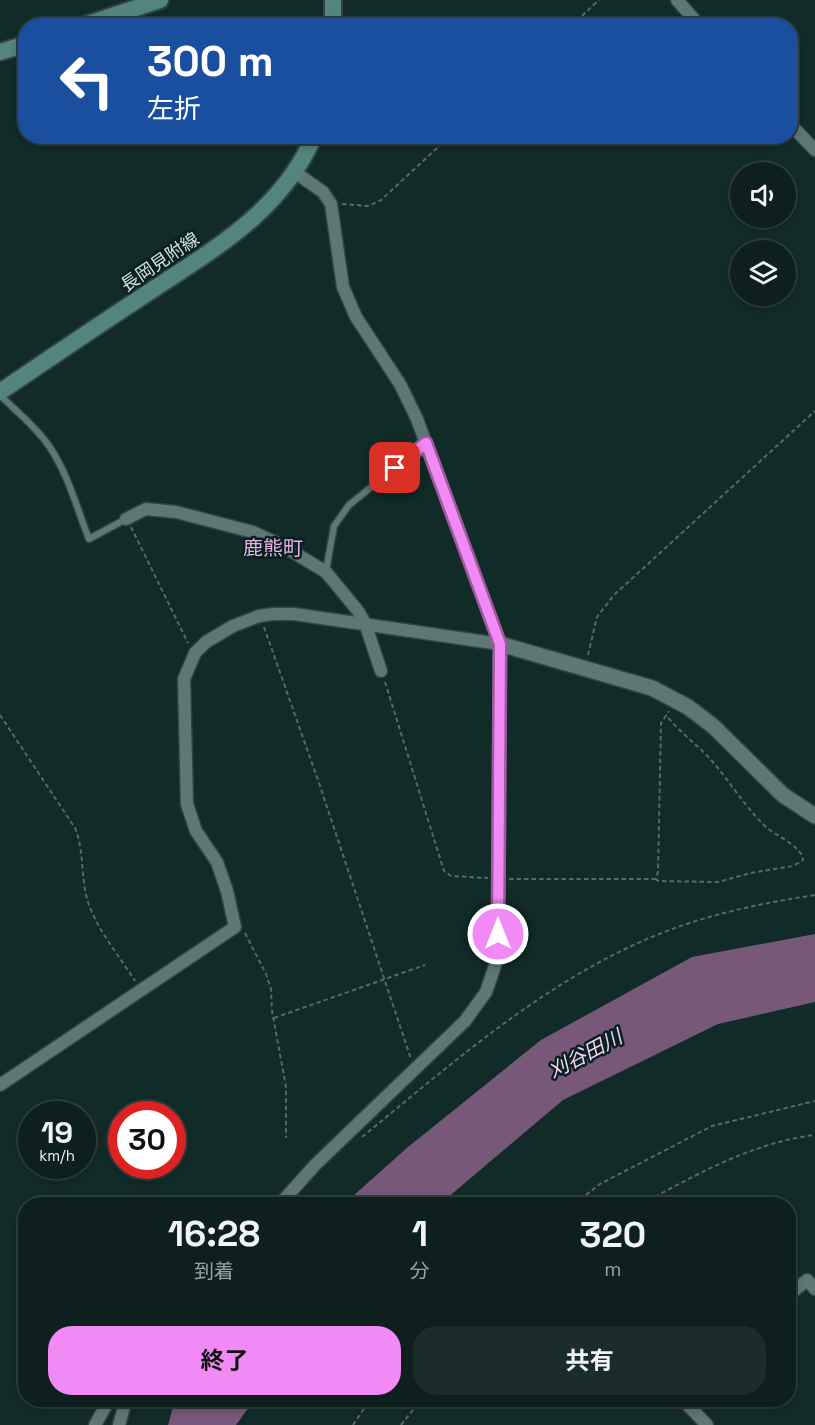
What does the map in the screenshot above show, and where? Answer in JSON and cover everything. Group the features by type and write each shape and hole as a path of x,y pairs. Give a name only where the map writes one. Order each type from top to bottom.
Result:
{"main road":[{"path":"106,18 160,0"},
{"path":"333,0 333,18"},
{"path":"0,52 18,46"},
{"name":"長岡見附線","path":"0,393 231,238 274,199 296,173 310,144"}],"street":[{"path":"677,0 693,18"},
{"path":"798,132 815,150"},
{"path":"286,1197 315,1165 414,1067 465,1021 486,992 498,957 499,879 500,644 417,419 400,384 356,317 343,287 331,204 323,192 296,173"},
{"path":"126,519 146,509 157,510 253,532 283,546 326,572 358,611 365,623 381,671"},
{"path":"0,1085 235,927 227,891 217,862 196,831 187,804 184,679 195,653 218,634 259,616 294,614 500,644 585,666 652,688 675,700 713,726 783,795 815,816"},
{"path":"796,1289 807,1280 815,1289"},
{"path":"95,1425 105,1407"},
{"path":"119,1425 124,1407"},
{"path":"690,1407 707,1425"}],"lane":[{"path":"0,393 50,447 89,539 126,519"},
{"path":"326,572 334,526 349,505 426,443"}],"path":[{"path":"580,18 599,0"},
{"path":"331,204 369,206 375,203 441,144"},
{"path":"585,666 597,617 614,595 815,411"},
{"path":"126,519 195,653"},
{"path":"259,616 319,783 414,1067"},
{"path":"381,671 444,870 451,876 499,879 655,879 659,881 718,882 751,873 793,866 802,860 798,850 767,828 750,811 711,760 666,715"},
{"path":"655,879 658,872 662,723 675,700"},
{"path":"0,715 75,828 80,841 89,905 141,990"},
{"path":"355,1143 502,1024 544,995 600,963 639,943 686,924 734,910 815,895"},
{"path":"235,927 242,930 248,938 271,989 286,1087 286,1138"},
{"path":"274,1018 425,965"},
{"path":"583,1197 600,1184 712,1126 815,1101"},
{"path":"655,1197 696,1175 733,1160 793,1137 815,1135"},
{"path":"353,1425 367,1407"},
{"path":"400,1425 415,1407"}],"water":[{"name":"刈谷田川","path":"815,934 815,1002 718,1024 563,1100 448,1197 352,1197 408,1147 541,1040 692,957"},
{"path":"173,1407 249,1407 236,1425 168,1425"}],"district":[{"name":"鹿熊町","path":"273,548"}],"route":[{"path":"395,468 426,443 500,644 498,934"}]}
